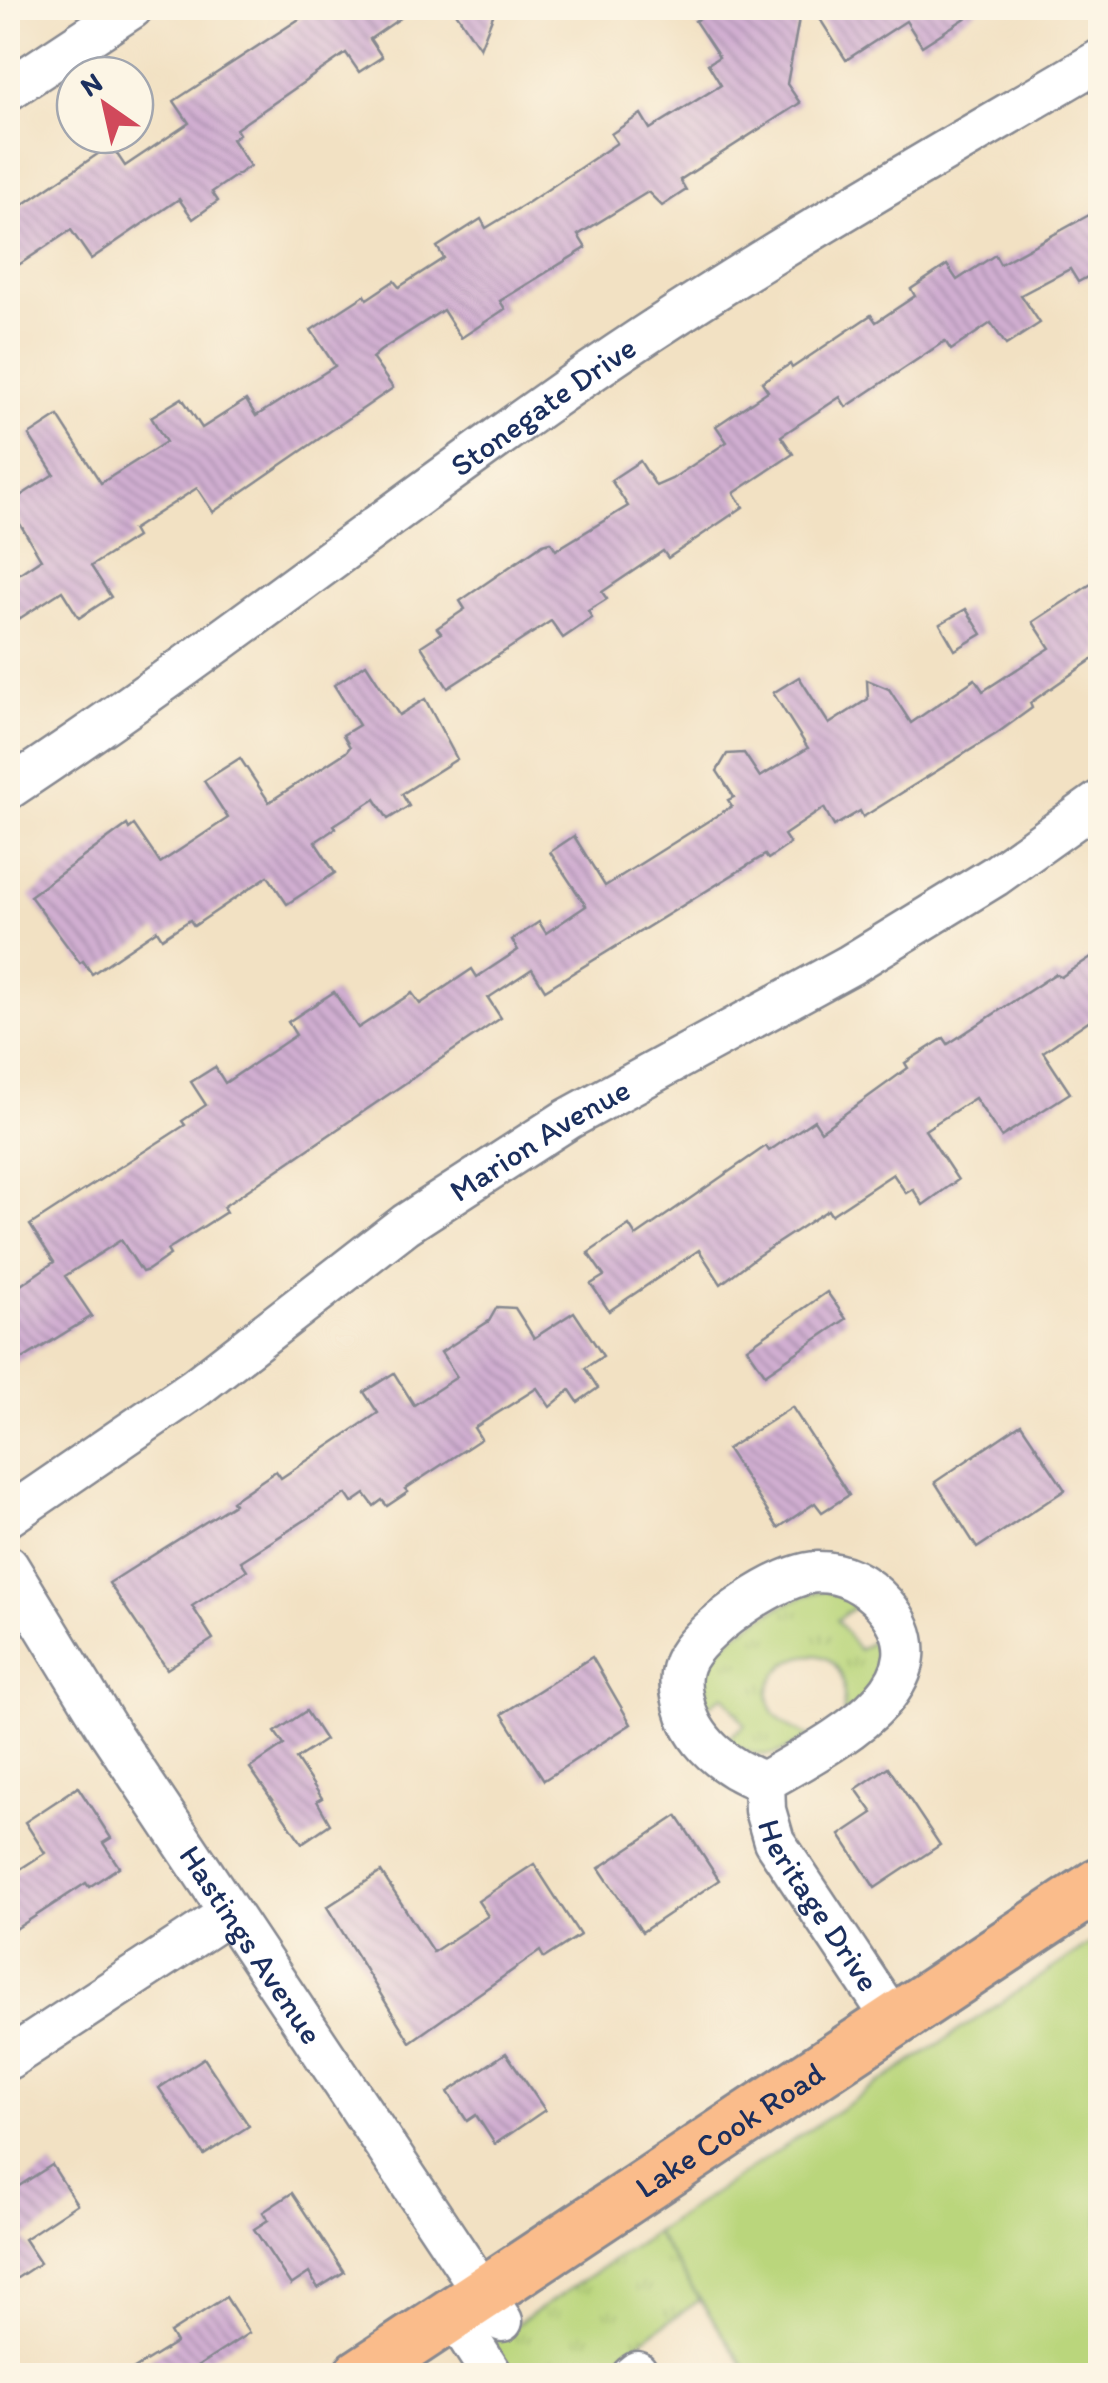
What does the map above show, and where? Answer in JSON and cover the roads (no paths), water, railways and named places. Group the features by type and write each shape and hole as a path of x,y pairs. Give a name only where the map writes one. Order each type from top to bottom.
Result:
{"main road":[{"name":"Lake Cook Road","path":"422,2376 894,2021 1100,1884"},
{"name":"Lake Cook Road","path":"360,2376 480,2329 1100,1924"}],"street":[{"path":"8,90 132,8"},
{"name":"Stonegate Drive","path":"8,789 153,693 544,404 788,244 1100,60"},
{"name":"Marion Avenue","path":"8,1516 195,1388 422,1214 568,1119 850,965 995,876 1100,801"},
{"name":"Hastings Avenue","path":"8,1566 110,1732 230,1912 480,2329"},
{"name":"Heritage Drive","path":"838,1573 857,1581 888,1610 902,1649 896,1680 877,1710 764,1782 739,1773 716,1756 697,1733 684,1709 679,1682 686,1659 704,1635 726,1616 790,1578 838,1573"},
{"name":"Heritage Drive","path":"764,1782 765,1810 774,1841 894,2021"},
{"path":"8,2059 230,1912"}]}
